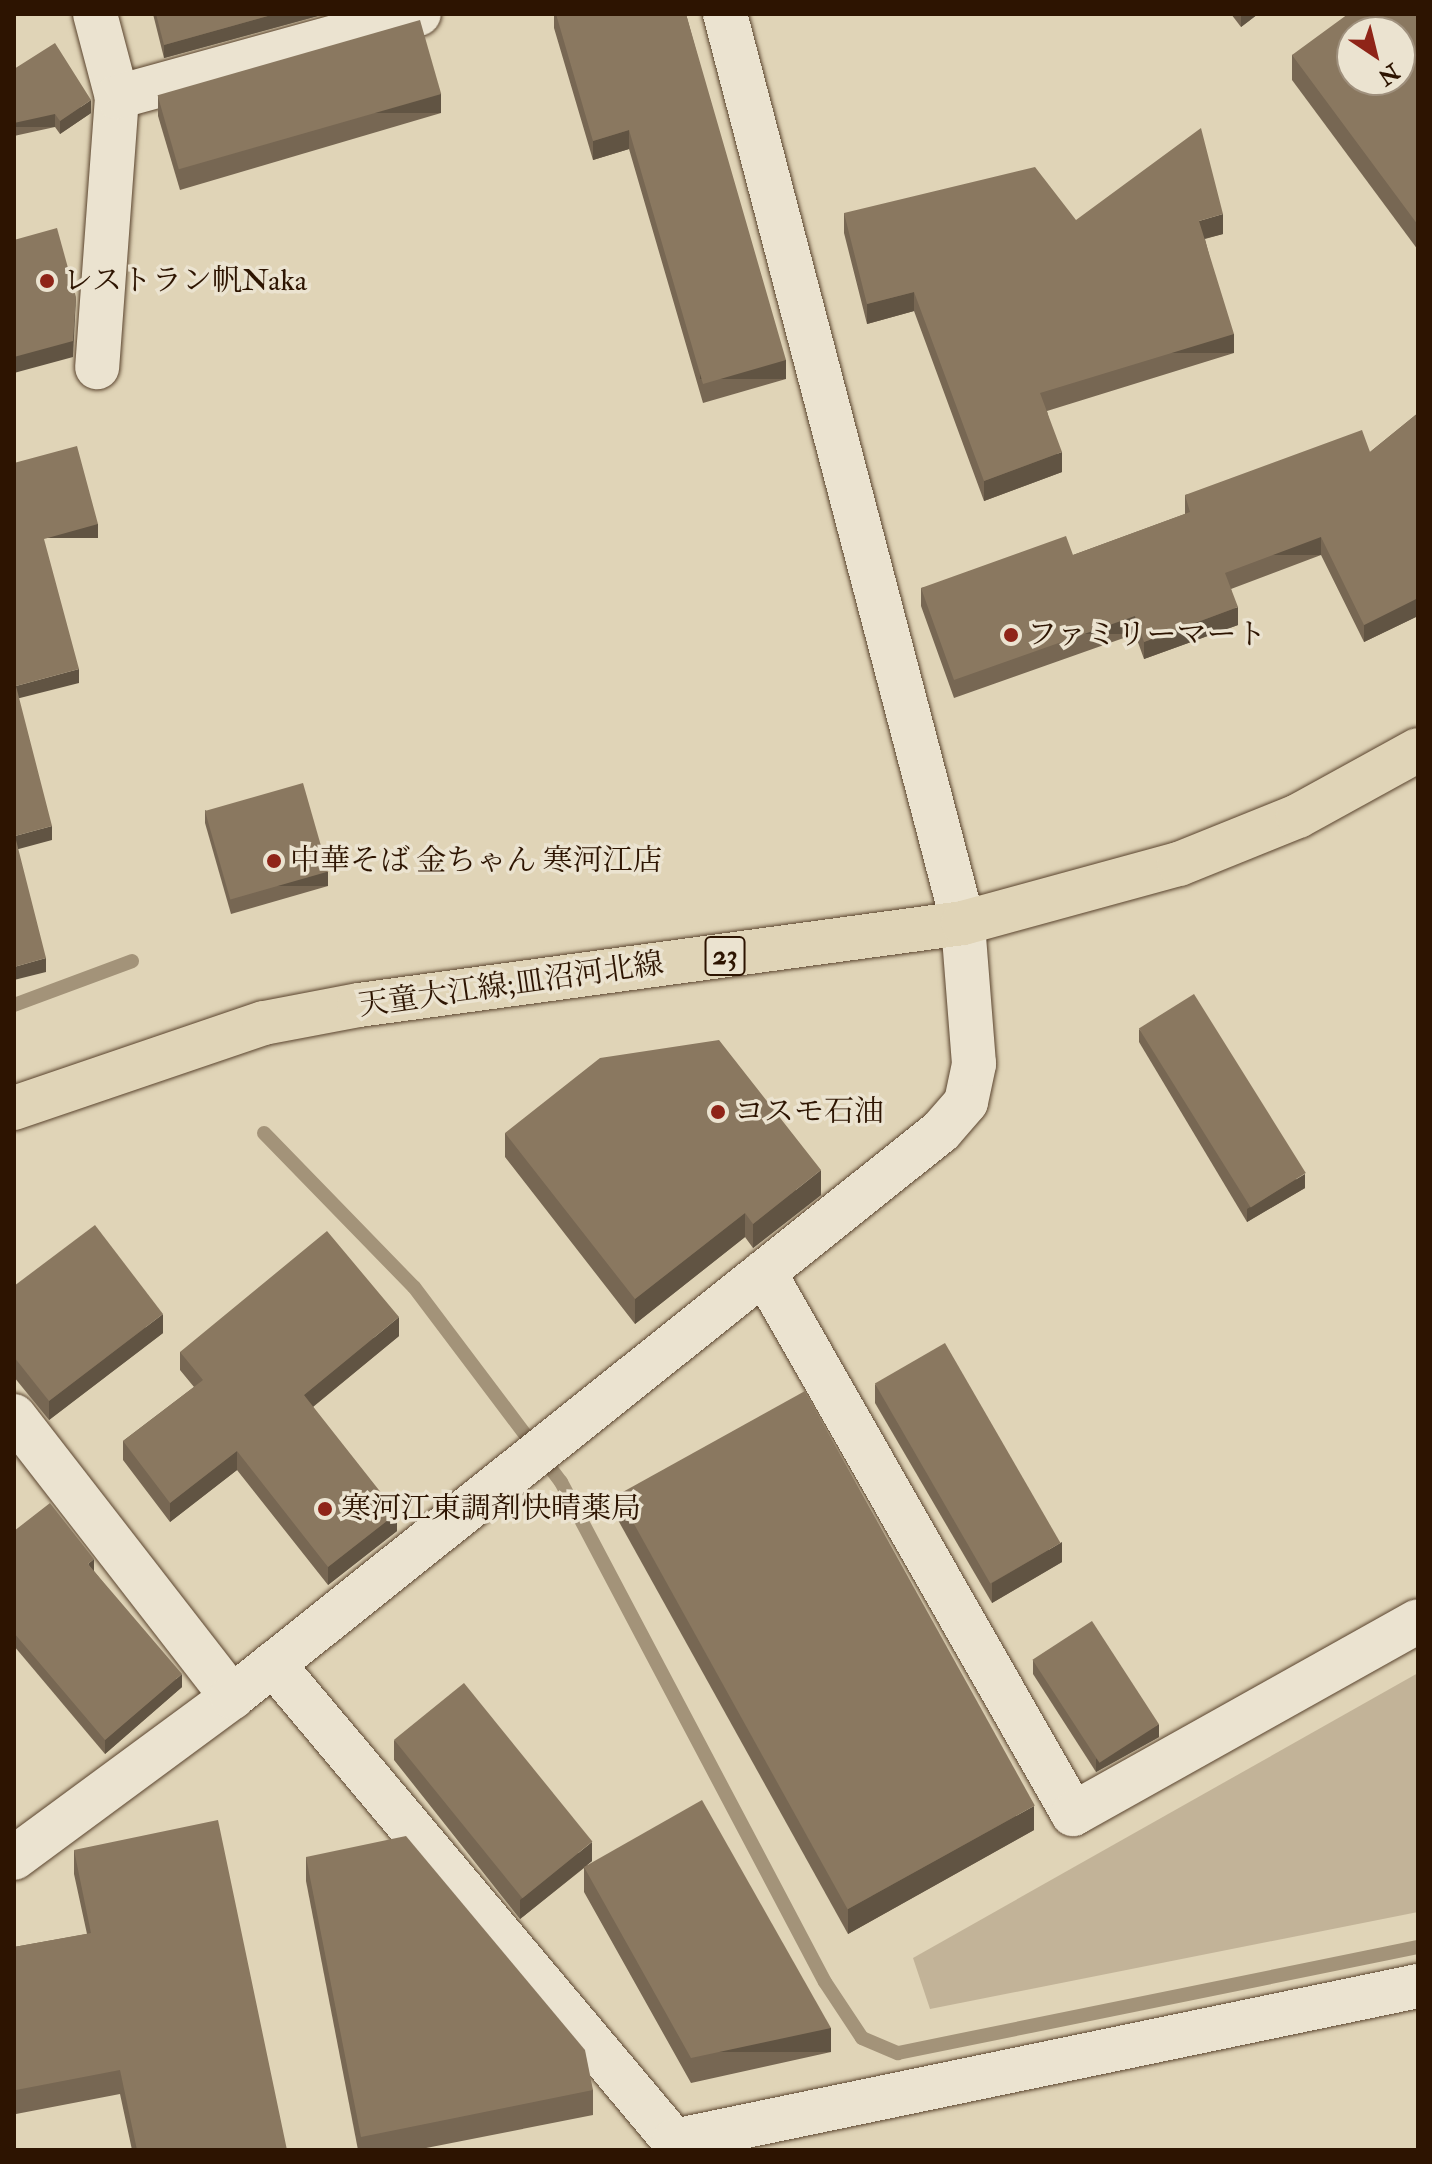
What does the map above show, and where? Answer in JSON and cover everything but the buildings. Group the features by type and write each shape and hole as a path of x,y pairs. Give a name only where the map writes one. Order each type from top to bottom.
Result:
{"main road":[{"name":"天童大江線;皿沼河北線","path":"14,1108 264,1023 359,1005 963,923 1179,864 1298,816 1418,750"}],"street":[{"path":"95,14 117,97 97,367"},
{"path":"14,1858 232,1697 941,1131 966,1102 974,1064 963,923 725,14"},
{"path":"117,97 414,15"},
{"path":"764,1272 1073,1814 1418,1621"},
{"path":"14,1416 27,1461 232,1697"},
{"path":"273,1664 674,2141 1418,1986"}],"shaded area":[{"path":"1418,1673 1418,1912 930,2009 913,1958"}],"waterway":[{"path":"14,1005 132,961"},
{"path":"264,1133 414,1287 561,1482 825,1982 862,2038 898,2053 1418,1947"}],"place":[{"name":"レストラン帆Naka","path":"47,281"},
{"name":"ファミリーマート","path":"1011,635"},
{"name":"中華そば 金ちゃん 寒河江店","path":"274,861"},
{"name":"コスモ石油","path":"718,1112"},
{"name":"寒河江東調剤快晴薬局","path":"325,1509"}]}
